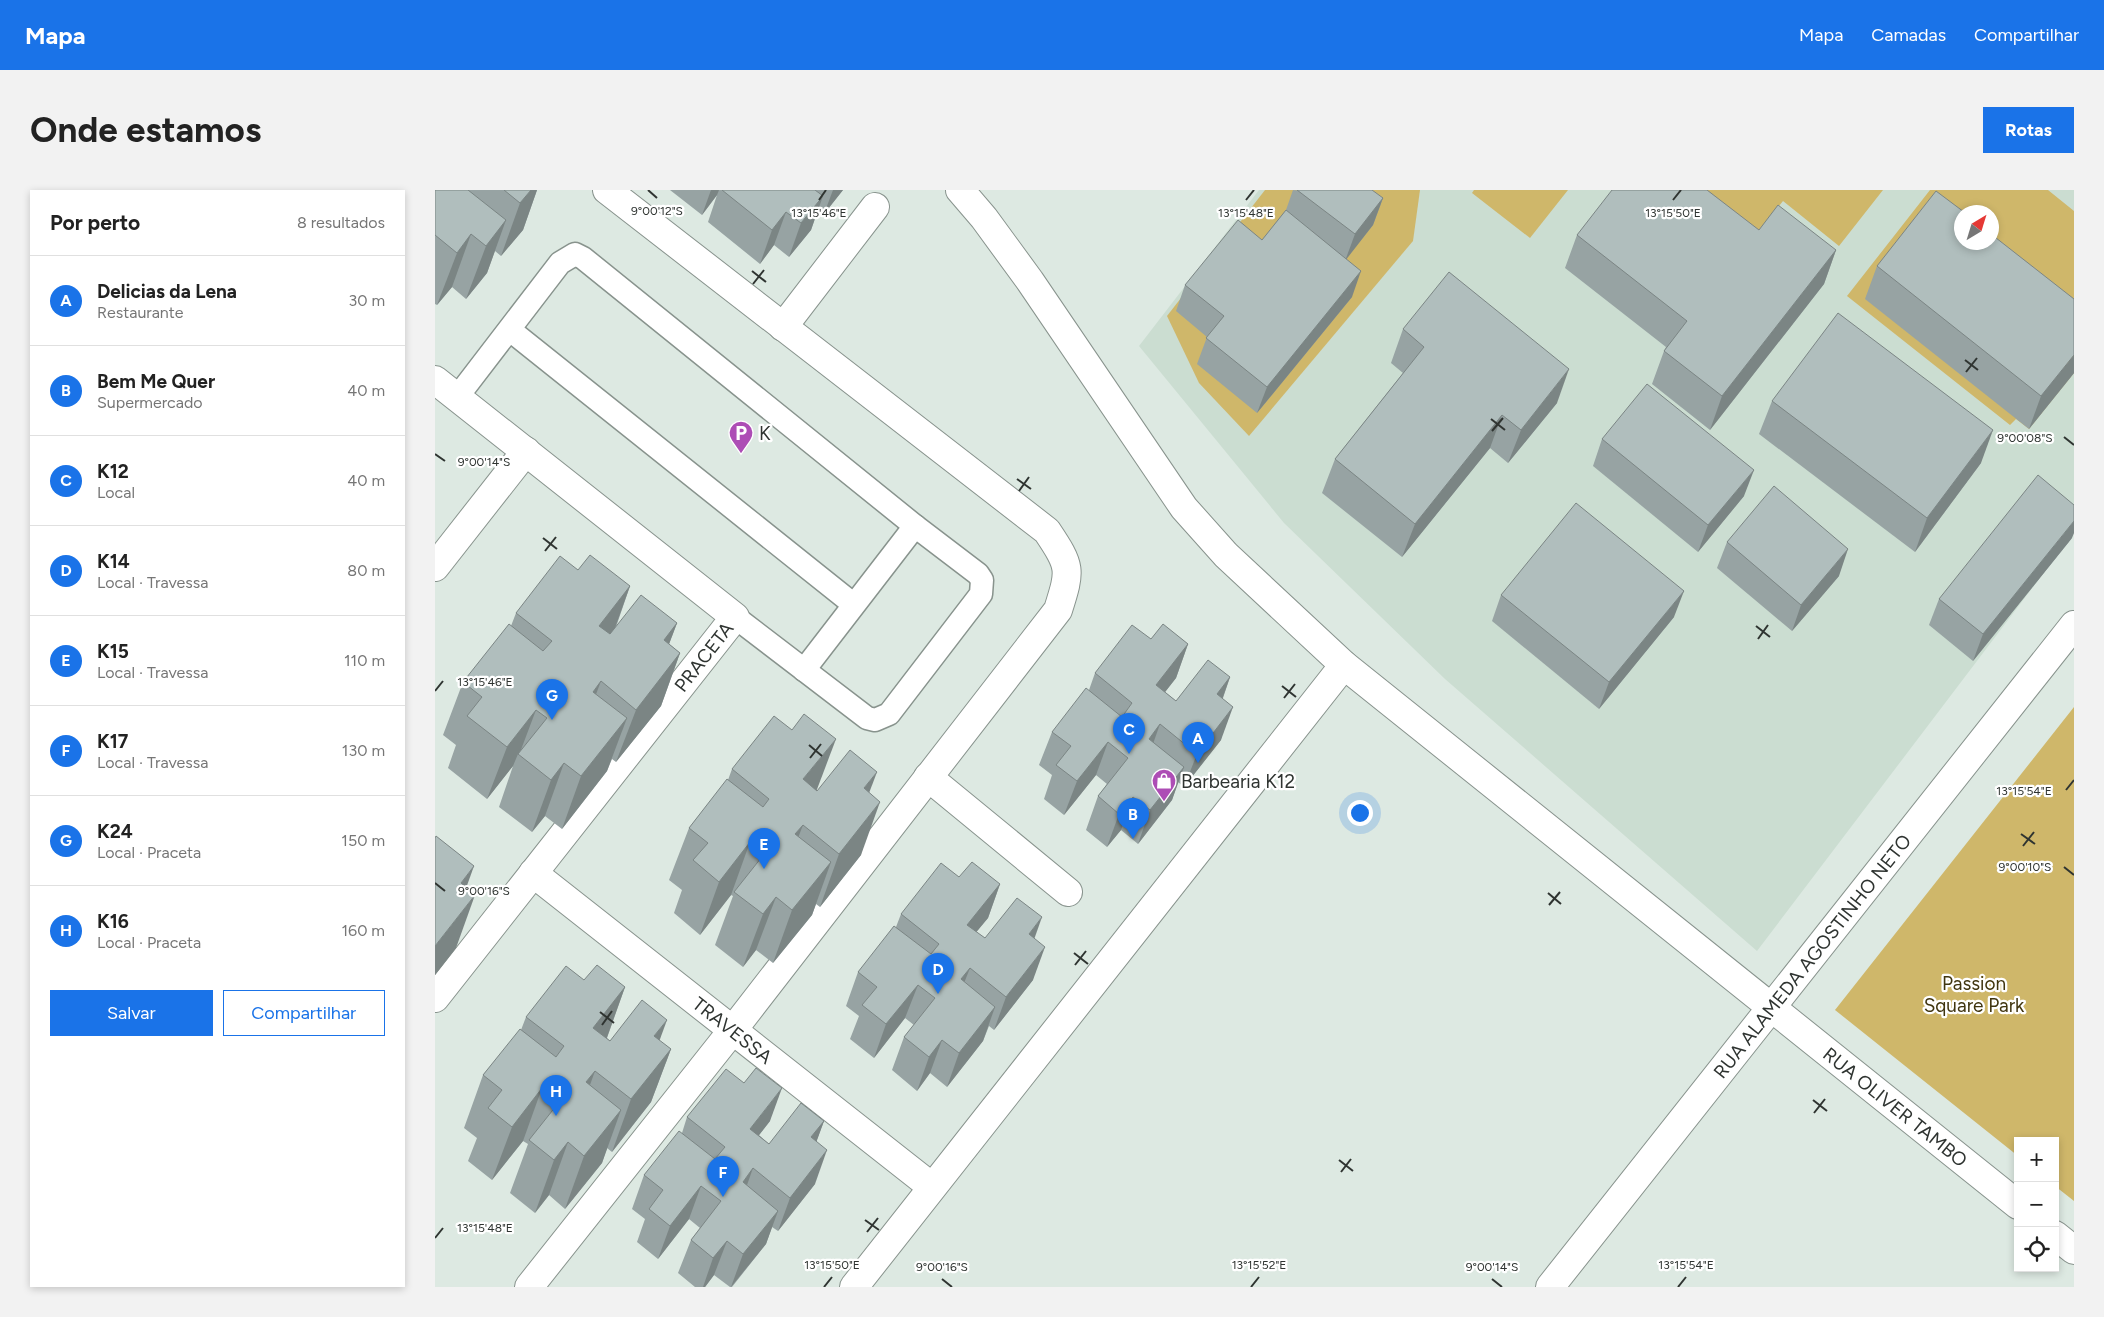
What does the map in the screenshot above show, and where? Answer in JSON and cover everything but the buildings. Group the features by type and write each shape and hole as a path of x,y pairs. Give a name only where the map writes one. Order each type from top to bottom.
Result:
{"street":[{"path":"538,1284 927,777 1058,610 1067,580 1065,558 1047,531 607,190"},
{"name":"RUA OLIVER TAMBO","path":"960,190 984,218 1030,281 1189,514 1226,555 1344,665 2014,1201"},
{"path":"783,326 875,207"},
{"name":"PRACETA","path":"435,380 458,396 735,617 435,998"},
{"path":"435,567 526,451"},
{"name":"RUA ALAMEDA AGOSTINHO NETO","path":"1550,1287 2074,625"},
{"path":"854,1287 1344,665"},
{"path":"927,777 1068,892"},
{"name":"TRAVESSA","path":"533,873 931,1187"},
{"path":"2059,1238 2074,1250"}],"lane":[{"path":"458,396 560,263 575,254 583,258 915,526 978,574 982,580 983,587 981,594 889,714 875,720 867,718 735,617"},
{"path":"510,330 853,604"},
{"path":"804,670 915,526"}],"shaded area":[{"path":"1259,190 2074,190 2074,533 1757,951 1445,679 1284,523 1139,346"}],"green space":[{"path":"1265,190 1420,190 1413,241 1249,436 1199,383 1167,316"},
{"path":"1474,190 1568,190 1530,238 1472,193"},
{"path":"1670,190 1883,190 1839,246 1783,201 1745,249"},
{"path":"1930,190 2048,190 2074,211 2074,373 2029,429 2016,419 2010,425 1847,296"},
{"name":"Passion Square Park","path":"2074,707 2074,1201 2059,1189 2059,1137 2014,1137 2014,1153 1835,1010"}],"place":[{"name":"K","path":"741,454"},
{"name":"K24","path":"552,720"},
{"name":"K12","path":"1129,754"},
{"name":"Delicias da Lena","path":"1198,763"},
{"name":"Barbearia K12","path":"1164,802"},
{"name":"Bem Me Quer","path":"1133,839"},
{"name":"K15","path":"764,869"},
{"name":"K14","path":"938,994"},
{"name":"K16","path":"556,1116"},
{"name":"K17","path":"723,1197"}]}
